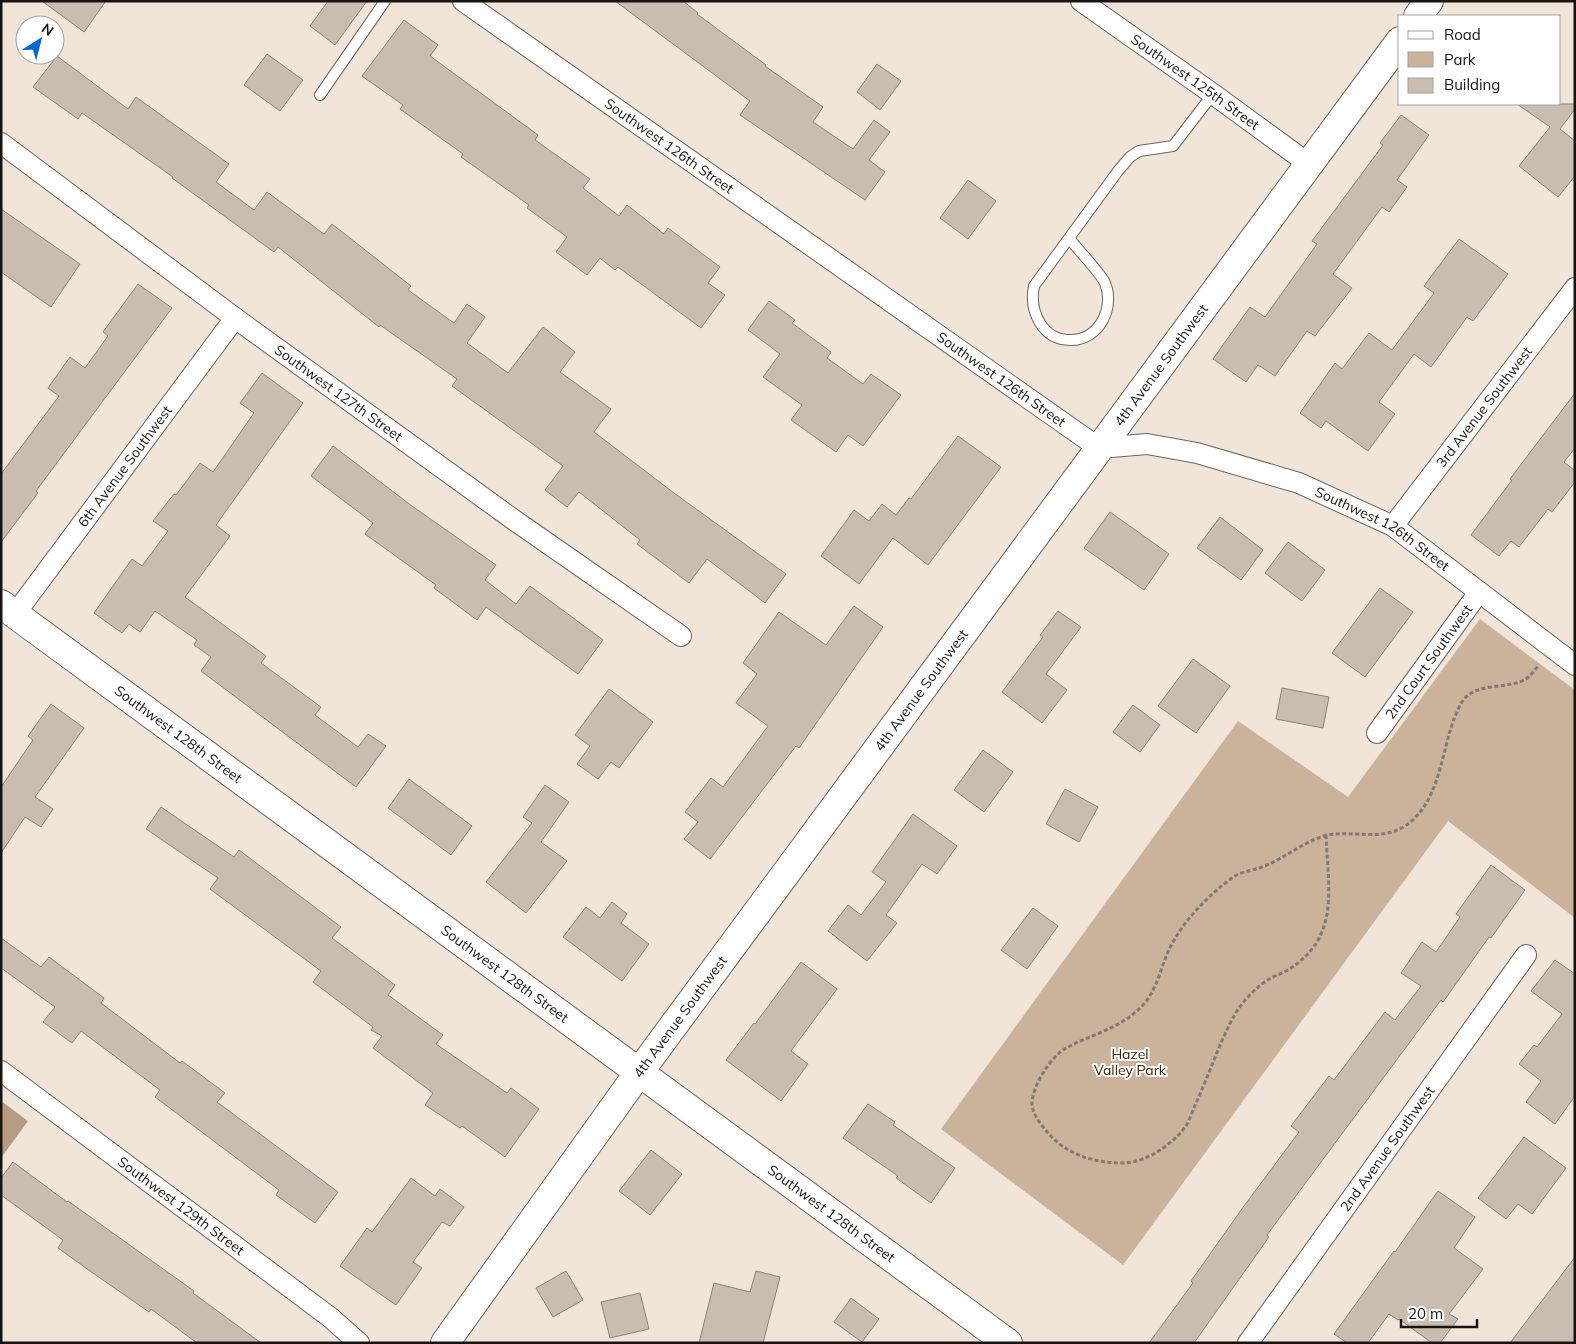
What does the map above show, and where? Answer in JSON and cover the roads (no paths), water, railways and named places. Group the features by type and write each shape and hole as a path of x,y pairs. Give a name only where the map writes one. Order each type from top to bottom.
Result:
{"street":[{"name":"Southwest 126th Street","path":"463,1 1099,448 1147,444 1197,452 1299,483 1393,526 1575,665"},
{"name":"Southwest 125th Street","path":"1081,1 1104,8 1213,94 1309,164"},
{"path":"1419,15 1429,1"},
{"name":"4th Avenue Southwest","path":"445,1343 640,1071 1398,43"},
{"name":"Southwest 127th Street","path":"1,143 235,318 514,520 682,636"},
{"name":"3rd Avenue Southwest","path":"1393,526 1575,288"},
{"name":"6th Avenue Southwest","path":"8,609 235,318"},
{"name":"2nd Court Southwest","path":"1377,733 1479,592"},
{"name":"Southwest 128th Street","path":"8,609 640,1071 1008,1343"},
{"name":"2nd Avenue Southwest","path":"1248,1343 1526,955"},
{"name":"Southwest 129th Street","path":"1,1071 331,1318 359,1343"}],"lane":[{"path":"320,95 385,1"},
{"path":"1069,238 1104,283 1109,306 1107,314 1090,334 1073,340 1059,338 1044,328 1036,317 1032,296 1034,286 1069,238 1124,164 1140,150 1173,146 1213,94"}],"park label":[{"name":"Hazel Valley Park","path":"1130,1062"}]}
